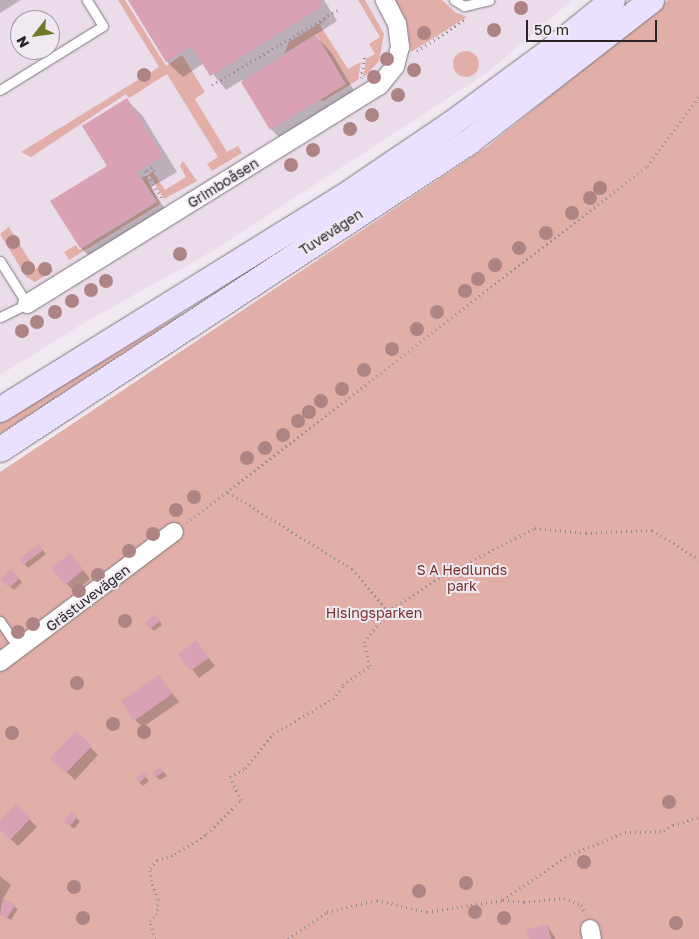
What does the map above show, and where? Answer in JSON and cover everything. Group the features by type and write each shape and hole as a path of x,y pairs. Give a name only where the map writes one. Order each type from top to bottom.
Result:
{"main road":[{"name":"Tuvevägen","path":"0,409 342,197 458,118 612,0"},
{"name":"Tuvevägen","path":"0,449 468,142 651,0"}],"street":[{"name":"Grimboåsen","path":"27,304 379,86 390,76 398,57 400,37 385,0"},
{"name":"Grästuvevägen","path":"0,662 174,532"}],"lane":[{"path":"0,90 103,26 87,0"},
{"path":"454,0 464,6 484,2"},
{"path":"0,261 27,304 0,317"},
{"path":"0,621 18,648"}],"path":[{"path":"398,57 410,56 468,18 484,2"},
{"path":"212,85 338,10"},
{"path":"360,81 365,56"},
{"path":"174,532 647,166 699,96"},
{"path":"154,171 152,167 145,171 164,203"},
{"path":"228,492 352,568 388,611"},
{"path":"155,939 150,921 157,915 158,899 151,881 150,868 157,860 175,854 208,834 241,800 230,777 245,768 273,734 318,709 332,699 343,685 370,666 364,642 388,611 444,575 535,528 586,533 652,530 699,559"},
{"path":"503,900 572,854 625,832 664,832 673,825 699,817"},
{"path":"288,939 327,912 377,900 427,912 503,900 573,901 585,910 591,934"}],"shaded area":[{"path":"0,0 572,0 487,73 211,252 84,323 0,375"}],"green space":[{"path":"118,0 125,0 166,66 182,55 205,92 195,99 227,152 238,146 242,153 212,171 207,164 218,157 167,74 129,98 126,94 31,157 21,152 159,67"},
{"path":"358,0 365,0 384,34 379,61 363,78 366,59 375,54 369,44 380,37"},
{"path":"395,0 442,0 455,12 467,17 411,52 407,25"},
{"name":"S A Hedlunds park","path":"668,0 699,0 699,939 0,939 0,472 487,147"},
{"path":"328,18 320,25 348,69 361,62 358,80 323,101 320,100 346,84 316,34 284,54 289,42"},
{"path":"466,51 475,55 479,64 475,73 466,77 457,73 453,64 457,55"},
{"path":"183,161 197,181 164,199 149,174 153,172 165,190 186,177 180,166"},
{"path":"146,176 160,204 69,260 64,252 76,245 79,250 157,202 141,177"},
{"path":"9,227 35,269 48,262 53,271 35,282 26,277 0,234"},
{"path":"183,313 177,318 0,434 0,422"}],"building":[{"path":"128,0 319,0 323,6 210,76 192,46 166,62"},
{"path":"316,35 345,84 270,130 241,82"},
{"path":"127,98 163,156 137,172 155,202 80,248 50,201 107,166 82,126"},
{"path":"39,544 43,550 23,565 19,559"},
{"path":"70,553 83,570 65,585 51,568"},
{"path":"11,569 20,578 9,588 1,579"},
{"path":"155,614 160,621 150,629 145,623"},
{"path":"196,640 209,658 190,671 178,654"},
{"path":"159,675 172,694 134,721 121,701"},
{"path":"76,731 92,746 66,773 50,758"},
{"path":"161,767 164,772 155,777 152,772"},
{"path":"143,772 147,776 139,783 135,779"},
{"path":"16,804 31,818 10,840 0,830 0,821"},
{"path":"71,812 77,817 70,826 64,822"},
{"path":"3,898 15,905 7,918 0,914"},
{"path":"547,924 551,939 529,939 526,930"}],"park label":[{"name":"Hisingsparken","path":"374,613"}]}
